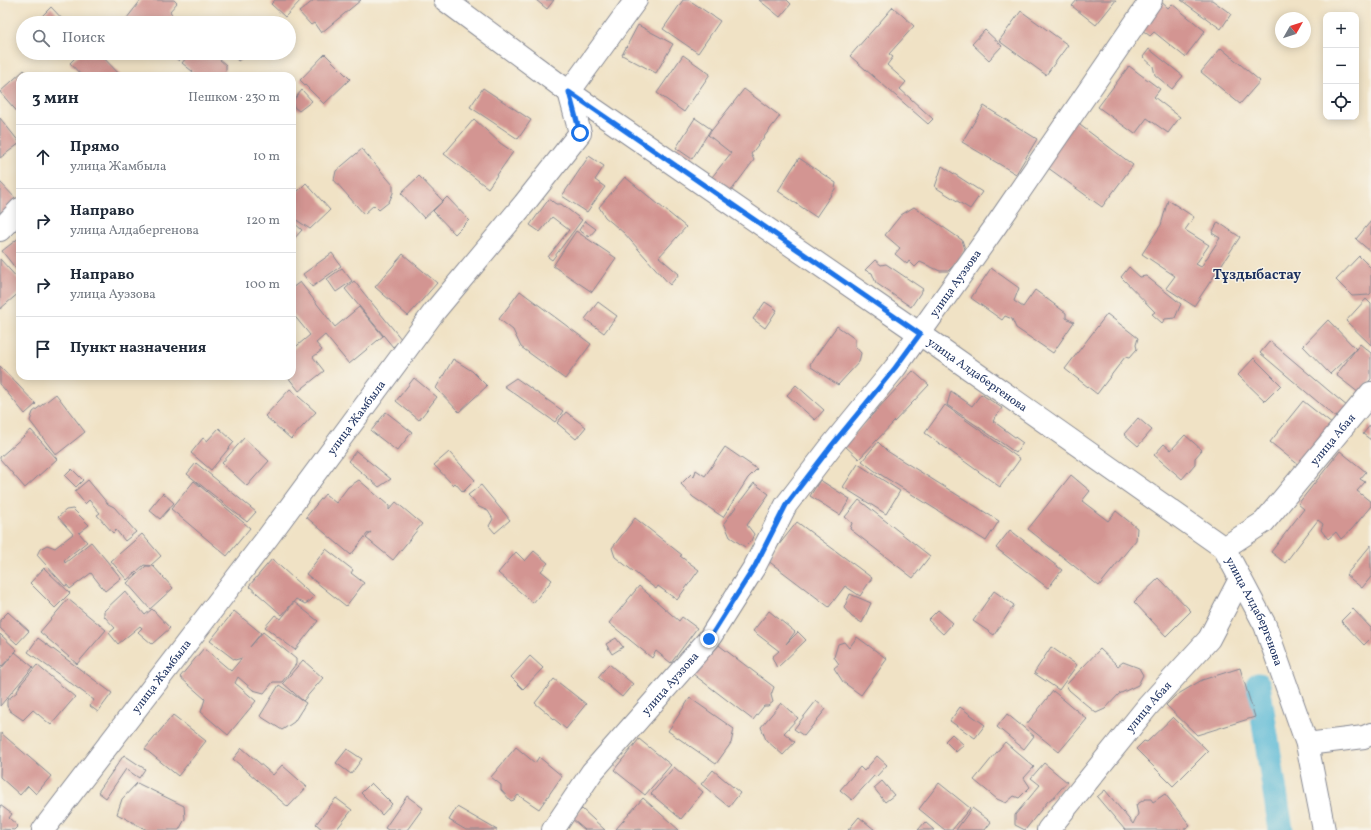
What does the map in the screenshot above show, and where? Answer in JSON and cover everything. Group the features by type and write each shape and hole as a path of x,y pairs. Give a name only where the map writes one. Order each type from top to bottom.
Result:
{"street":[{"name":"улица Алдабергенова","path":"445,0 569,92 920,334 1224,548 1265,625 1307,744 1324,830"},
{"path":"569,92 636,0"},
{"name":"улица Ауэзова","path":"553,830 592,772 709,639 755,566 786,505 832,445 895,368 920,334 1151,0"},
{"name":"улица Жамбыла","path":"42,830 268,537 434,312 524,204 580,133 569,92"},
{"path":"0,230 16,212"},
{"name":"улица Абая","path":"1224,548 1264,522 1371,393"},
{"name":"улица Абая","path":"1048,830 1148,706 1209,639 1240,579"},
{"path":"1307,744 1371,734"}],"building":[{"path":"141,0 174,0 177,3 170,11 172,16 128,16"},
{"path":"275,0 301,0 286,16 284,16 271,4"},
{"path":"314,0 361,0 321,33 314,23 311,25 299,12"},
{"path":"536,0 554,0 547,9"},
{"path":"683,0 689,0 720,21 698,53 663,29"},
{"path":"759,0 787,0 791,4 780,17"},
{"path":"1077,0 1116,0 1096,25 1072,6"},
{"path":"1159,0 1168,8 1172,4 1205,31 1185,57 1154,32 1150,36 1138,27"},
{"path":"1181,0 1212,0 1231,14 1221,29"},
{"path":"51,7 59,16 42,16"},
{"path":"893,7 914,26 889,54 893,57 887,65 906,82 900,89 933,119 928,124 850,56"},
{"path":"1021,11 1068,45 1046,75 999,41"},
{"path":"638,25 673,44 656,73 622,55"},
{"path":"985,30 1002,46 989,60 972,44"},
{"path":"1221,48 1260,81 1240,104 1201,72"},
{"path":"1149,49 1183,76 1172,89 1155,75 1153,66 1143,57"},
{"path":"325,54 350,79 324,104 300,80"},
{"path":"683,55 710,74 684,112 657,93"},
{"path":"73,60 106,60 117,72 78,72 70,63"},
{"path":"184,60 220,60 226,65 226,70 224,72 193,72 182,63"},
{"path":"1129,66 1160,89 1154,97 1180,117 1168,133 1147,118 1135,134 1098,107"},
{"path":"16,77 16,110 0,92"},
{"path":"483,88 531,120 518,139 470,107"},
{"path":"744,89 780,116 751,154 754,160 731,191 712,177 731,153 708,135"},
{"path":"302,90 312,101 299,111 296,109 296,97"},
{"path":"984,106 1037,139 1016,174 962,142"},
{"path":"0,118 16,138 16,146 0,158"},
{"path":"695,118 711,129 692,159 676,148"},
{"path":"474,119 500,143 513,152 488,188 444,154"},
{"path":"1072,119 1133,165 1102,207 1040,162"},
{"path":"362,149 393,185 393,193 389,202 379,210 374,205 364,214 334,180 336,171"},
{"path":"589,156 604,166 595,180 605,187 587,212 562,196"},
{"path":"799,158 836,183 835,189 816,217 778,191"},
{"path":"942,166 982,192 970,209 935,187"},
{"path":"419,176 443,201 424,218 401,193"},
{"path":"625,177 686,227 659,257 679,274 670,285 624,233 605,217 599,207"},
{"path":"0,182 16,199 16,201 0,216"},
{"path":"306,183 330,210 310,229 296,220 296,193"},
{"path":"447,197 469,220 455,234 433,211"},
{"path":"549,199 556,204 561,204 582,220 552,260 548,257 569,230 552,217 540,232 530,225"},
{"path":"1168,200 1194,217 1185,230 1209,245 1196,264 1201,267 1220,238 1212,233 1218,222 1240,237 1194,306 1166,288 1175,276 1142,254 1161,225"},
{"path":"914,207 962,240 965,249 958,261 948,271 940,271 920,262 915,267 909,261 907,264 895,254 900,248 885,235 901,215"},
{"path":"585,221 596,229 589,237 579,230"},
{"path":"1371,221 1371,252 1356,239"},
{"path":"296,225 302,230 296,237"},
{"path":"576,231 616,258 592,292 553,266"},
{"path":"16,240 16,269 2,251"},
{"path":"332,253 341,266 312,287 303,274"},
{"path":"403,254 437,283 408,316 375,287"},
{"path":"1359,256 1371,268 1371,293 1369,295 1352,296 1336,280"},
{"path":"0,259 16,277 16,295 0,309"},
{"path":"875,260 881,265 886,264 923,289 911,307 876,283 872,273 865,270"},
{"path":"1129,267 1140,277 1146,276 1181,304 1175,318 1165,319 1162,323 1152,314 1155,312 1121,277"},
{"path":"342,268 352,281 336,292 327,279"},
{"path":"991,268 1019,288 1014,301 1023,307 1035,290 1066,313 1066,318 1074,322 1053,353 1016,328 1012,319 1005,316 1002,320 971,298"},
{"path":"354,281 402,340 393,347 345,289"},
{"path":"300,282 335,327 359,307 383,336 349,364 325,335 316,343 322,350 313,357 324,371 299,391 290,380 296,380 296,347 310,335 296,318 296,285"},
{"path":"520,291 591,344 565,379 521,347 513,330 499,319"},
{"path":"1366,299 1371,304 1371,345 1346,321"},
{"path":"598,302 617,316 604,333 585,319"},
{"path":"765,302 777,310 765,328 753,319"},
{"path":"1107,314 1138,338 1136,345 1137,349 1129,358 1125,357 1097,394 1065,369"},
{"path":"1328,320 1356,349 1330,374 1303,346"},
{"path":"837,326 855,339 855,346 861,353 859,362 838,385 811,367 810,364"},
{"path":"1270,341 1348,407 1338,419 1260,353"},
{"path":"1360,344 1371,353 1371,379 1359,393 1336,375"},
{"path":"1254,358 1281,385 1265,401 1238,375"},
{"path":"453,359 472,371 487,386 459,412 436,388"},
{"path":"0,366 36,404 25,414 0,384"},
{"path":"913,371 929,385 859,459 844,445"},
{"path":"414,378 437,397 419,420 396,401"},
{"path":"516,378 563,411 555,422 504,386"},
{"path":"796,385 824,410 815,420 787,395"},
{"path":"290,389 316,412 291,439 265,416"},
{"path":"951,391 972,406 981,394 1002,408 993,421 1023,443 1016,453 947,405"},
{"path":"56,394 85,432 56,455 30,421 33,412"},
{"path":"1303,401 1333,425 1300,466 1270,442"},
{"path":"945,405 1020,459 1000,487 925,433"},
{"path":"386,412 412,432 397,451 371,431"},
{"path":"566,412 586,427 576,439 557,423"},
{"path":"1138,418 1152,430 1138,446 1124,434"},
{"path":"1371,424 1371,440 1363,434"},
{"path":"219,428 234,442 211,470 191,453 203,438 207,441"},
{"path":"31,430 57,459 25,488 0,459 0,457"},
{"path":"1185,435 1202,450 1195,458 1195,464 1182,479 1154,455 1164,444 1171,450"},
{"path":"244,438 269,461 247,486 222,463"},
{"path":"878,442 887,451 999,521 986,541 875,471 862,461"},
{"path":"725,447 757,469 748,478 723,517 693,497 681,484 691,474 694,477 696,470 705,476"},
{"path":"356,451 391,479 379,487 348,461"},
{"path":"1340,451 1366,472 1360,479 1365,482 1357,491 1371,502 1371,506 1352,529 1341,539 1336,532 1328,539 1321,530 1323,524 1318,520 1285,563 1271,552 1304,509 1298,504"},
{"path":"449,452 475,480 463,492 455,483 453,485 434,465"},
{"path":"196,463 256,512 247,522 187,474"},
{"path":"858,464 900,491 886,514 843,487"},
{"path":"72,469 83,480 76,487 65,476"},
{"path":"1071,475 1090,491 1082,501 1108,521 1116,511 1137,528 1136,540 1099,586 1028,529"},
{"path":"88,480 108,504 114,507 136,532 125,541 116,530 113,533 97,515 100,513 89,500 85,504 75,491"},
{"path":"359,480 389,506 389,510 396,502 422,524 393,560 366,538 371,532 367,534 351,555 306,517 325,494 336,503 348,487"},
{"path":"820,480 850,499 840,515 810,496"},
{"path":"194,481 250,528 227,556 171,509"},
{"path":"754,483 769,494 747,525 754,534 751,541 745,547 730,537 724,523"},
{"path":"481,485 510,520 495,533 489,526 493,519 488,511 479,507 468,495"},
{"path":"163,493 174,503 160,519 149,510"},
{"path":"859,500 930,556 913,578 850,529 852,523 845,517"},
{"path":"73,509 89,525 79,533 87,542 64,560 65,563 91,542 121,578 105,591 91,573 70,589 67,585 65,586 37,555 40,549 47,545 55,548 73,534 58,517 66,510"},
{"path":"635,518 699,570 677,600 658,586 656,589 615,557 612,548"},
{"path":"797,522 872,578 860,596 845,586 829,607 767,560"},
{"path":"1010,530 1062,570 1048,588 996,548"},
{"path":"142,534 161,556 150,566 144,565 127,580 111,561"},
{"path":"1371,545 1371,577 1362,588 1346,575"},
{"path":"326,549 353,570 351,573 364,583 346,606 306,574"},
{"path":"534,551 548,563 541,571 552,580 533,603 498,573 516,552 525,561"},
{"path":"272,559 314,597 305,604 296,599 282,615 249,586"},
{"path":"146,566 153,566 173,588 150,609 127,583"},
{"path":"44,568 70,593 55,608 30,583"},
{"path":"1159,578 1191,611 1166,636 1134,602"},
{"path":"639,586 679,621 682,617 697,628 671,663 656,651 652,658 609,623"},
{"path":"125,591 145,615 152,609 170,628 152,644 138,632 142,628 140,626 118,644 109,633 115,628 104,616 104,611"},
{"path":"994,591 1014,605 994,635 973,621"},
{"path":"850,594 871,603 862,623 852,617 844,608"},
{"path":"68,599 106,630 77,664 40,632"},
{"path":"294,602 318,621 295,650 265,627 275,615 281,619"},
{"path":"1353,609 1371,628 1371,638 1364,645 1341,621"},
{"path":"938,610 953,623 943,634 928,620"},
{"path":"234,611 261,633 250,647 263,632 296,659 296,664 282,682 273,682 264,693 253,690 238,677 235,683 256,701 228,735 201,712 205,699 180,677 204,648 231,671 242,658 235,660 210,641"},
{"path":"769,611 795,632 786,644 798,632 806,640 777,668 772,657 779,651 753,631"},
{"path":"8,612 29,631 17,644 0,628 0,620"},
{"path":"0,634 17,650 1,667 0,665"},
{"path":"857,637 887,659 861,695 843,682 834,668 839,664 834,657 838,644 844,642 849,648"},
{"path":"38,638 112,693 98,712 90,706 94,700 28,652"},
{"path":"616,638 623,647 612,654 606,644"},
{"path":"716,643 774,687 771,695 773,702 768,706 764,706 753,720 693,674"},
{"path":"1051,647 1077,665 1059,690 1034,673"},
{"path":"1100,649 1118,666 1123,662 1139,668 1143,675 1138,685 1119,694 1105,709 1096,713 1069,690 1066,685"},
{"path":"15,652 33,667 0,706 0,670"},
{"path":"530,656 543,668 523,689 511,677"},
{"path":"303,660 323,678 303,701 283,683"},
{"path":"609,664 633,684 622,697 598,677"},
{"path":"37,665 75,697 51,725 33,710 23,720 10,711 7,706 7,700 17,692 20,685"},
{"path":"1240,668 1255,717 1197,735 1166,705 1175,696 1202,680"},
{"path":"554,679 586,704 566,729 535,703"},
{"path":"279,685 306,703 294,722 282,730 260,716"},
{"path":"1053,691 1087,719 1059,752 1026,725"},
{"path":"690,698 734,729 731,743 716,764 668,731"},
{"path":"816,701 826,709 804,736 794,729"},
{"path":"781,703 798,718 784,733 795,742 783,755 766,740 761,727"},
{"path":"960,707 985,725 975,738 950,721"},
{"path":"1007,714 1034,736 1024,749 997,727"},
{"path":"173,715 206,741 178,776 145,749"},
{"path":"1173,717 1208,751 1173,786 1136,749 1144,741 1147,742"},
{"path":"1,733 51,776 36,794 28,786 20,795 0,777"},
{"path":"952,734 964,745 956,752 945,741"},
{"path":"639,739 671,765 645,795 614,770"},
{"path":"1005,742 1034,767 1024,778 1030,787 1019,798 1014,796 1006,803 997,799 974,780"},
{"path":"516,747 535,763 539,757 562,776 539,809 518,795 511,801 501,790 501,785 491,777"},
{"path":"242,748 273,775 282,765 307,787 288,807 233,759"},
{"path":"347,749 362,759 351,774 336,763"},
{"path":"124,755 145,769 139,778 126,769 106,798 98,792"},
{"path":"877,756 887,765 876,777 874,776 852,800 840,790 860,767 864,771"},
{"path":"1044,763 1067,782 1054,797 1048,801 1025,830 1015,825 1015,815 1040,785 1031,778"},
{"path":"674,767 703,792 681,819 651,794"},
{"path":"713,770 740,793 729,807 701,784"},
{"path":"882,781 894,795 885,802 874,788"},
{"path":"137,783 184,806 185,819 179,830 147,830 117,814 122,799"},
{"path":"371,783 392,804 382,815 361,793"},
{"path":"939,783 970,808 952,830 945,830 919,809"},
{"path":"1105,790 1133,824 1138,814 1136,805 1145,799 1151,799 1153,802 1165,794 1190,825 1183,830 1125,830 1097,797"},
{"path":"407,796 423,808 407,830 388,830 385,828"},
{"path":"336,798 352,810 336,830 323,830 316,824"},
{"path":"643,798 679,830 616,829"},
{"path":"0,805 12,814 9,818 18,826 14,830 0,829"},
{"path":"457,807 497,830 466,830 449,820"},
{"path":"972,808 991,822 985,830 956,830"},
{"path":"582,809 605,830 585,830 572,819"},
{"path":"859,817 875,830 848,830"},
{"path":"925,822 934,830 918,830"}],"waterway":[{"path":"1258,685 1281,830"}],"district":[{"name":"Тұздыбастау","path":"1257,274"}],"route":[{"path":"580,133 569,92 920,334 895,368 832,445 786,505 755,566 709,639"}]}
